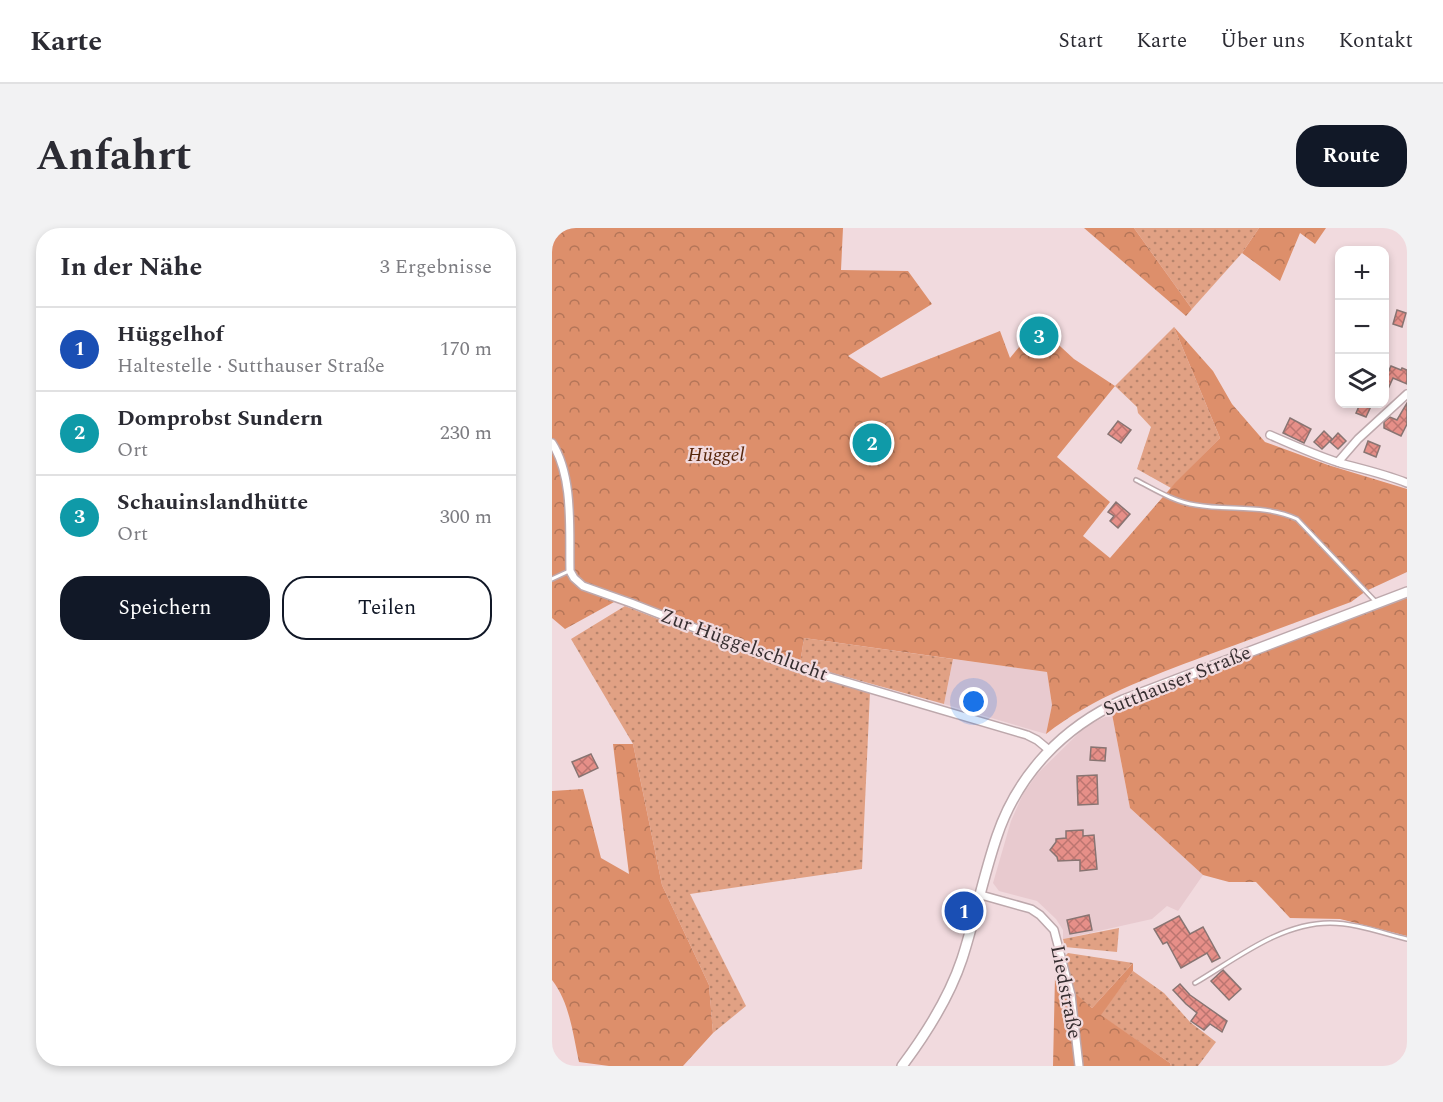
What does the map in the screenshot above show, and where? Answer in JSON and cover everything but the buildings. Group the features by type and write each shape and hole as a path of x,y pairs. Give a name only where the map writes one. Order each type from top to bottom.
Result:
{"street":[{"path":"1338,462 1358,439 1407,394"},
{"path":"1270,435 1338,462 1407,483"},
{"path":"552,442 560,455 566,483 570,571"},
{"name":"Zur Hüggelschlucht","path":"570,571 583,586 792,666 1027,735 1049,750"},
{"name":"Sutthauser Straße","path":"902,1066 929,1026 961,962 996,838 1010,804 1030,772 1049,750 1085,720 1123,700 1407,592"},
{"name":"Liedstraße","path":"981,895 1031,909 1054,930 1071,995 1079,1066"}],"lane":[{"path":"1136,480 1193,505 1263,509 1284,513 1297,519 1373,597 1377,604"},
{"path":"552,579 570,571"},
{"path":"1195,983 1261,944 1300,927 1333,923 1407,939"}],"shaded area":[{"path":"1134,228 1259,228 1242,253 1192,309"},
{"path":"1174,327 1220,438 1171,488 1137,469 1151,427 1138,413 1137,407 1115,386"},
{"path":"625,606 786,669 870,692 862,869 690,894 746,1006 713,1033 709,985 662,885 633,744 571,639"},
{"path":"804,638 953,659 944,704 800,664"},
{"path":"953,659 1047,672 1052,705 1046,734 944,704"},
{"path":"1112,714 1130,808 1203,875 1178,911 1167,906 1152,919 1063,939 1063,930 1056,919 1037,901 999,891 993,883 1011,821 1023,794 1038,773 1087,725"},
{"path":"1119,928 1117,952 1065,947 1063,939"},
{"path":"1068,953 1133,963 1092,1008 1073,993 1065,956"},
{"path":"1133,971 1164,993 1190,1022 1216,1042 1198,1066 1171,1066 1170,1063 1100,1015"}],"green space":[{"name":"Hüggel","path":"552,228 843,228 841,270 908,271 932,304 848,356 881,378 1000,331 1010,358 1029,335 1041,342 1049,336 1074,359 1115,386 1057,457 1110,502 1083,536 1110,558 1175,483 1220,438 1174,327 1213,371 1232,404 1265,442 1328,465 1407,489 1407,572 1366,591 1351,602 1122,689 1083,709 1046,734 1052,705 1047,672 804,638 800,664 625,596 565,629 552,618"},
{"path":"1084,228 1134,228 1192,309 1186,316"},
{"path":"1259,228 1326,228 1315,244 1300,233 1280,281 1242,253"},
{"path":"1407,598 1407,936 1340,919 1290,918 1256,882 1229,882 1203,875 1130,808 1112,714 1226,666"},
{"path":"613,744 633,744 662,885 709,985 713,1033 683,1066 609,1066 579,1062 567,1009 552,980 552,791 583,789 601,858 629,874"},
{"path":"1133,963 1133,971 1101,1015 1170,1063 1171,1066 1053,1066 1055,976 1092,1008"}],"place":[{"name":"Schauinslandhütte","path":"1039,336"},
{"name":"Domprobst Sundern","path":"872,443"},
{"name":"Hüggelhof","path":"964,911"}]}
